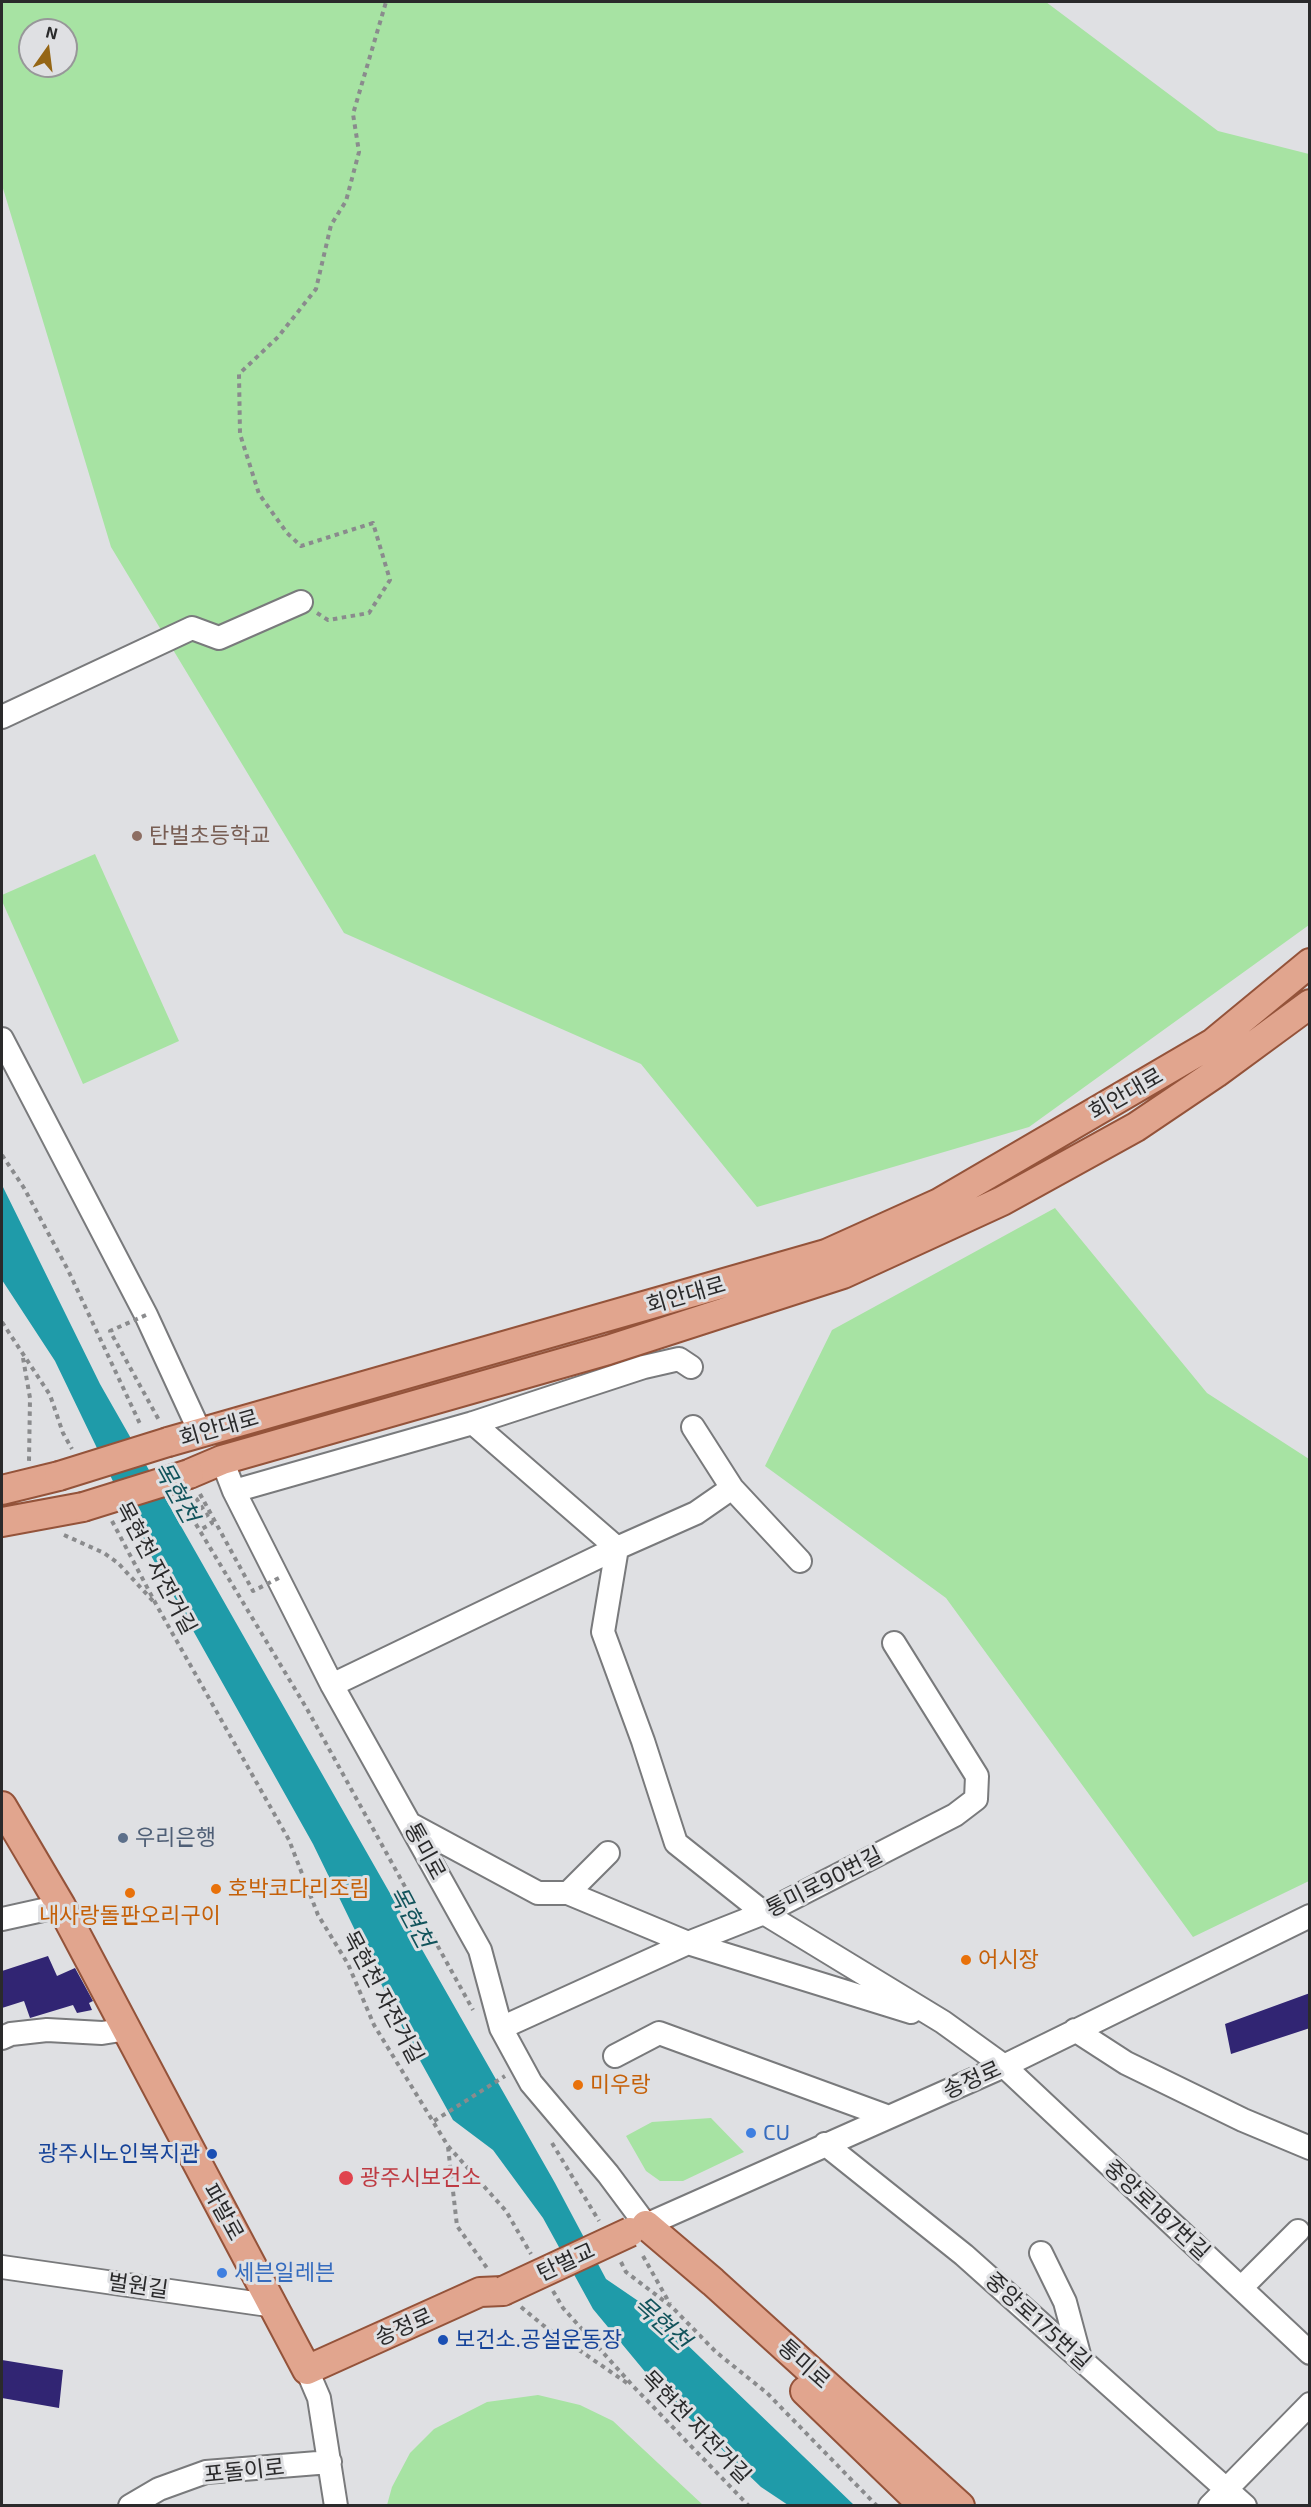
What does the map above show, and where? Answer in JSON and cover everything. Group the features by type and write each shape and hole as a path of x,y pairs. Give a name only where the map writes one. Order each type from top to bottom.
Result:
{"main road":[{"name":"회안대로","path":"2,1490 67,1465 168,1442 352,1391 826,1254 939,1203 1212,1043 1310,963"},
{"name":"회안대로","path":"96,1511 193,1486 222,1460 608,1350 843,1274 1002,1201 1136,1127 1310,1004"},
{"path":"2,1522 96,1511"},
{"name":"파발로","path":"2,1806 61,1906 311,2377"},
{"name":"탄벌교","path":"311,2377 494,2302 498,2291 638,2228"},
{"name":"통미로","path":"638,2228 924,2505"},
{"name":"통미로","path":"638,2228 713,2282 960,2505"}],"street":[{"path":"2,717 192,628 219,638 301,602"},
{"path":"2,1039 146,1315 200,1432"},
{"path":"234,1491 473,1423 644,1367 679,1359 691,1367"},
{"path":"473,1423 617,1548"},
{"path":"693,1427 732,1488 800,1561"},
{"name":"통미로","path":"222,1460 234,1491 332,1685 480,1950 501,2028 531,2083 608,2174 638,2228"},
{"path":"332,1685 617,1548 696,1514 732,1488"},
{"path":"617,1548 603,1632 643,1741 676,1843 764,1913 943,2022"},
{"name":"통미로90번길","path":"501,2028 688,1943 764,1913 955,1815 976,1799 977,1776 894,1643"},
{"path":"410,1824 538,1893 568,1893 688,1943 943,2022"},
{"path":"568,1893 608,1853"},
{"path":"2,1919 61,1906"},
{"name":"송정로","path":"638,2228 1004,2066 1310,1916"},
{"name":"중앙로187번길","path":"943,2022 1004,2066 1310,2354"},
{"path":"2,2038 11,2034 47,2030 102,2033 127,2029"},
{"path":"1075,2030 1126,2063 1243,2120 1310,2148"},
{"path":"615,2056 659,2033 889,2116"},
{"name":"중앙로175번길","path":"825,2144 964,2255 1245,2505"},
{"path":"1240,2288 1298,2231"},
{"path":"1041,2253 1065,2302 1080,2358"},
{"name":"벌원길","path":"2,2266 275,2306"},
{"name":"파발로","path":"311,2377 320,2398 336,2505"},
{"path":"1210,2505 1310,2404"},
{"name":"포돌이로","path":"130,2505 159,2489 206,2472 330,2462"}],"path":[{"path":"301,602 328,620 369,613 390,580 372,523 301,546 287,533 259,494 240,434 239,374 278,337 316,289 331,225 346,201 359,152 353,114 386,2"},
{"path":"2,1322 50,1395 63,1433 67,1465"},
{"path":"23,1354 30,1398 29,1461"},
{"path":"193,1486 212,1523 200,1530"},
{"name":"목현천 자전거길","path":"96,1511 157,1605 289,1840 318,1915 348,1964 374,2025 448,2146 506,2211 535,2260"},
{"path":"64,1535 104,1553 118,1563 157,1605"},
{"path":"434,2121 508,2074"},
{"path":"448,2146 457,2226 498,2291 544,2326 633,2386"},
{"path":"638,2228 672,2307"},
{"name":"목현천 자전거길","path":"552,2289 563,2308 633,2386 749,2505"}],"green space":[{"path":"2,2 1046,2 1218,131 1309,154 1309,925 1029,1127 757,1207 641,1064 344,933 111,547 2,185"},
{"path":"95,854 179,1041 83,1084 2,901 2,895"},
{"path":"1055,1208 1207,1393 1309,1459 1309,1881 1193,1937 946,1598 765,1466 832,1330"},
{"path":"711,2118 744,2152 683,2181 660,2181 646,2171 626,2136 652,2122"},
{"path":"538,2395 580,2405 613,2421 703,2505 387,2505 392,2487 410,2453 434,2429 487,2402"}],"water":[{"name":"목현천","path":"2,1185 100,1384 555,2183 606,2279 650,2309 854,2505 788,2505 761,2487 661,2391 593,2309 543,2218 493,2150 453,2120 407,2037 313,1844 136,1529 55,1361 2,1280"}],"building":[{"path":"48,1956 57,1976 75,1968 93,2001 89,2003 92,2010 77,2013 73,2005 30,2018 24,2001 2,2008 2,1971"},
{"path":"1310,1993 1310,2028 1231,2054 1225,2024"},
{"path":"2,2360 63,2370 59,2408 2,2398"}],"place":[{"name":"탄벌초등학교","path":"137,836"},
{"name":"우리은행","path":"123,1838"},
{"name":"호박코다리조림","path":"216,1889"},
{"name":"내사랑돌판오리구이","path":"130,1893"},
{"name":"어시장","path":"966,1960"},
{"name":"미우랑","path":"578,2085"},
{"name":"CU","path":"751,2133"},
{"name":"광주시노인복지관","path":"212,2154"},
{"name":"광주시보건소","path":"346,2178"},
{"name":"세븐일레븐","path":"222,2273"},
{"name":"보건소.공설운동장","path":"443,2340"}]}
